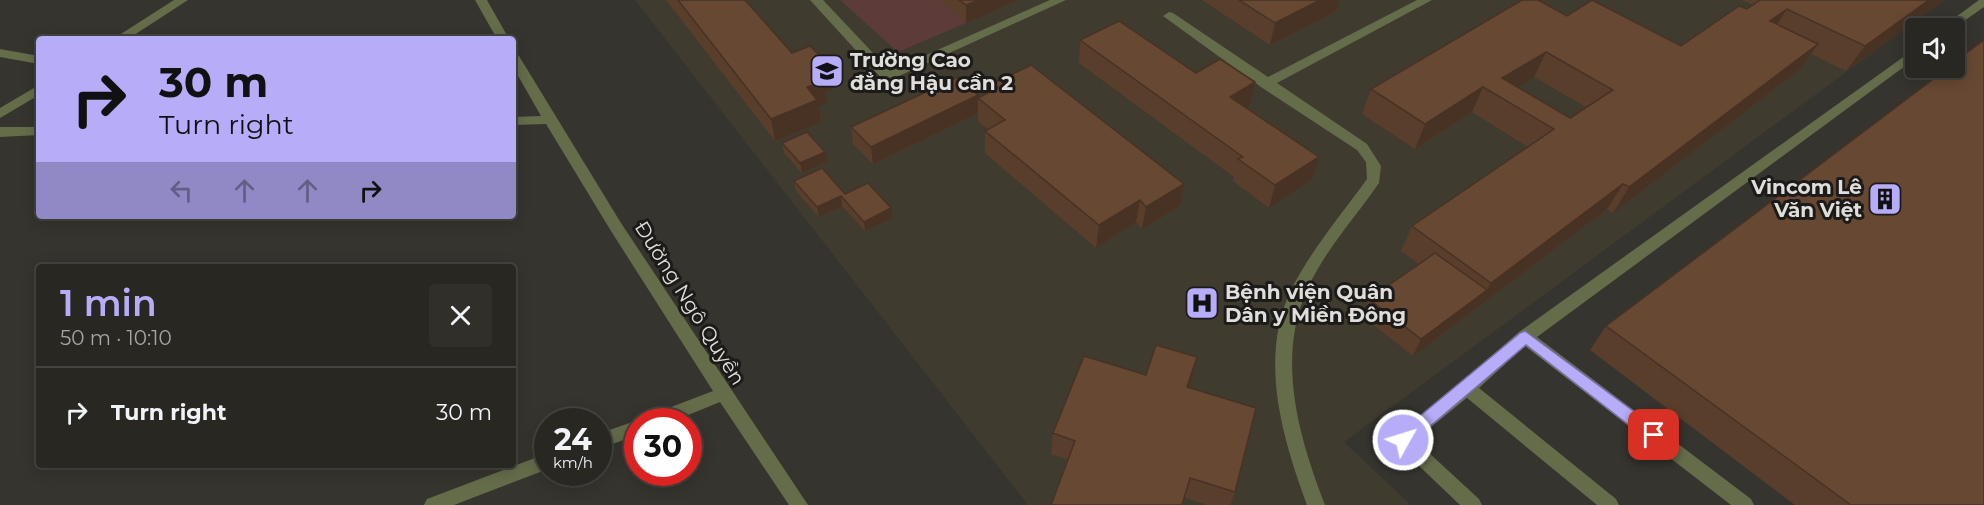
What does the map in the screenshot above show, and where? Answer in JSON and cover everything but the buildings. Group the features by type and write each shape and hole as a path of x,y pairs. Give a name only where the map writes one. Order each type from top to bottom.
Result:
{"street":[{"path":"124,36 182,0"},
{"path":"481,0 501,36"},
{"path":"816,0 888,77 1060,0"},
{"path":"1266,84 1426,0"},
{"path":"1961,18 1984,2"},
{"path":"1169,16 1362,147 1374,162 1376,171 1374,180 1302,283 1286,330 1284,384 1289,423 1300,464 1316,505"},
{"path":"0,53 36,59"},
{"path":"1473,505 1403,440 1525,337 1905,60"},
{"name":"Đường Ngô Quyền","path":"516,61 549,120 723,394 799,505"},
{"path":"0,114 36,91"},
{"path":"516,121 549,120"},
{"path":"0,132 36,131"},
{"path":"1525,337 1745,505"},
{"path":"1467,388 1610,505"},
{"path":"687,408 723,394"},
{"path":"433,505 534,466"}],"shaded area":[{"name":"Bệnh viện Quân Dân y Miền Đông","path":"635,0 1944,0 1920,18 1905,18 1905,29 1344,442 1411,505 1028,505"},
{"path":"840,0 939,0 966,23 898,52"}],"place":[{"name":"Trường Cao đẳng Hậu cần 2","path":"827,71"},
{"name":"Vincom Lê Văn Việt","path":"1885,199"},
{"name":"Bệnh viện Quân Dân y Miền Đông","path":"1202,303"}],"route":[{"path":"1403,440 1525,337 1654,435"}]}
